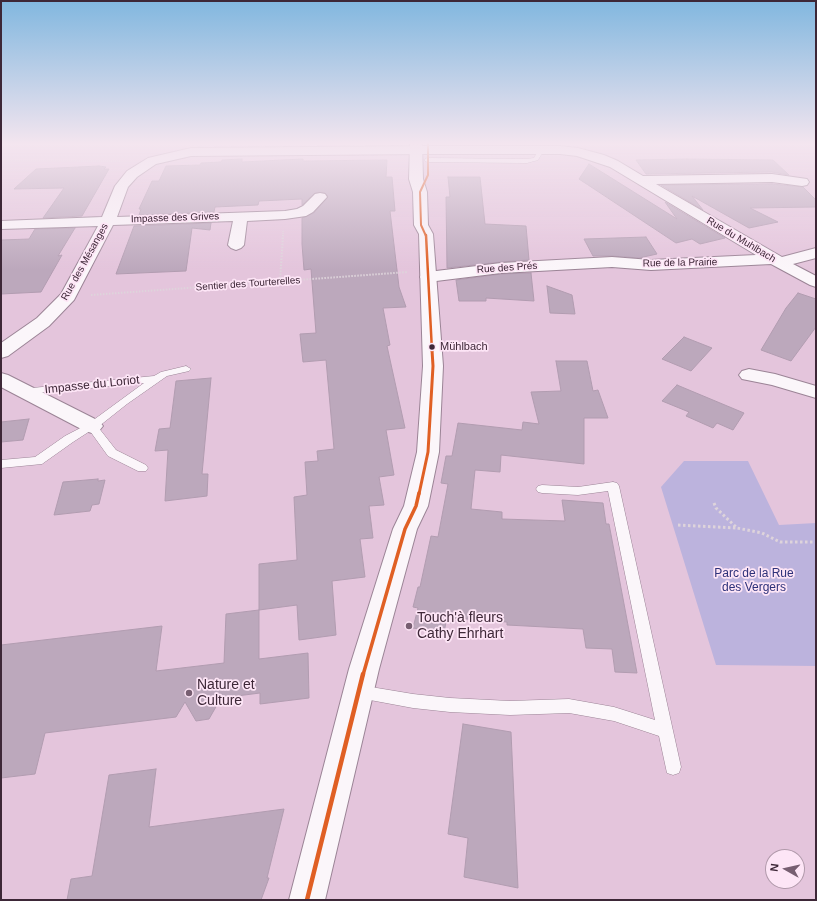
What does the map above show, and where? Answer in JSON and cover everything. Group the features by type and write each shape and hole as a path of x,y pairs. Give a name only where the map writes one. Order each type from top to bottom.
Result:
{"street":[{"name":"Rue des Mésanges","path":"1,352 43,322 68,296 108,221 122,186"},
{"path":"307,900 358,692 405,529 416,506 428,452 428,422 433,366 426,234 421,225 420,192 423,186"},
{"name":"Rue du Muhlbach","path":"650,186 776,261 816,282"},
{"name":"Impasse des Grives","path":"1,225 285,215 301,213 308,209 320,197"},
{"path":"236,245 241,216"},
{"name":"Rue de la Prairie","path":"587,264 612,262 664,264 776,261 816,253"},
{"name":"Rue des Prés","path":"428,274 501,268 587,264"},
{"path":"749,375 775,380 816,392"},
{"name":"Impasse du Loriot","path":"1,379 92,426"}],"lane":[{"name":"Impasse du Loriot","path":"1,464 38,461 69,439 92,426 157,378 164,374 186,369"},
{"name":"Impasse du Loriot","path":"26,391 157,378"},
{"name":"Impasse du Loriot","path":"92,426 112,453 142,468"},
{"path":"542,489 578,491 613,486 672,767"},
{"path":"358,692 413,701 450,705 510,708 569,706 614,714 665,732"}],"path":[{"path":"280,281 285,215"},
{"name":"Sentier des Tourterelles","path":"68,296 280,281 428,274"},
{"path":"714,503 716,508 737,528"},
{"path":"678,525 737,528 762,533 780,542 816,542"}],"green space":[{"name":"Parc de la Rue des Vergers","path":"684,461 748,461 779,525 816,523 816,666 716,665 661,487"}],"building":[{"path":"17,186 99,186 82,216 43,218 64,188 14,189"},
{"path":"150,186 393,186 395,211 390,211 399,287 406,307 383,308 390,345 387,346 405,428 386,430 394,475 379,477 384,505 369,506 373,538 360,539 365,577 332,581 336,635 299,640 297,605 259,610 259,564 297,560 294,497 307,495 305,462 318,461 317,451 334,449 326,360 303,362 300,334 316,333 311,269 304,270 302,218 314,213 328,196 325,193 315,193 302,205 302,199 259,201 258,205 215,207 214,212 139,215 141,209 139,209"},
{"path":"449,186 481,186 485,224 526,226 529,260 447,268 446,197 450,197"},
{"path":"590,186 624,186 677,219 665,202 725,238 700,244 692,239 676,243"},
{"path":"663,186 793,186 803,187 816,200 816,207 750,208 778,222 749,228 692,196 703,210"},
{"path":"211,223 210,230 192,228 186,271 116,274 134,226"},
{"path":"75,228 58,256 62,255 41,292 1,294 1,240 29,239 35,229"},
{"path":"646,237 657,254 639,258 593,256 584,239"},
{"path":"531,273 534,301 486,298 486,301 459,301 456,280 501,274"},
{"path":"547,286 572,295 575,314 550,313"},
{"path":"798,293 816,299 816,327 791,361 761,350 786,308"},
{"path":"684,337 712,348 691,371 662,359"},
{"path":"556,361 587,361 593,391 598,390 608,418 584,418 584,464 501,455 500,472 475,470 471,509 502,512 502,519 565,521 562,500 603,503 606,524 609,524 637,673 615,672 612,649 586,648 583,629 507,625 507,622 453,618 452,623 446,622 444,633 413,628 418,608 413,607 418,587 420,587 431,536 438,537 448,484 441,483 446,456 452,456 458,423 522,430 523,422 539,424 531,392 561,391"},
{"path":"211,378 202,474 208,474 207,496 165,501 168,450 155,451 159,429 170,428 176,381"},
{"path":"677,385 744,413 733,430 717,423 713,428 686,416 689,412 662,401"},
{"path":"29,419 23,440 1,442 1,422"},
{"path":"98,479 98,481 105,480 99,504 92,505 90,511 54,515 63,482"},
{"path":"259,610 259,659 308,653 309,698 260,704 260,693 221,698 209,719 196,721 185,702 176,717 45,733 35,774 1,778 1,645 162,626 156,671 224,663 226,614"},
{"path":"463,724 511,732 518,888 464,877 468,838 448,834"},
{"path":"156,769 149,827 284,809 267,878 269,878 261,900 67,900 71,879 92,876 109,775"}],"transit line":[{"path":"307,900 364,669 405,529 416,506 428,452 433,366 426,234 421,225 420,192 423,186"}],"place":[{"name":"Mühlbach","path":"432,347"},
{"name":"Touch'à fleurs Cathy Ehrhart","path":"409,626"},
{"name":"Nature et Culture","path":"189,693"}]}
